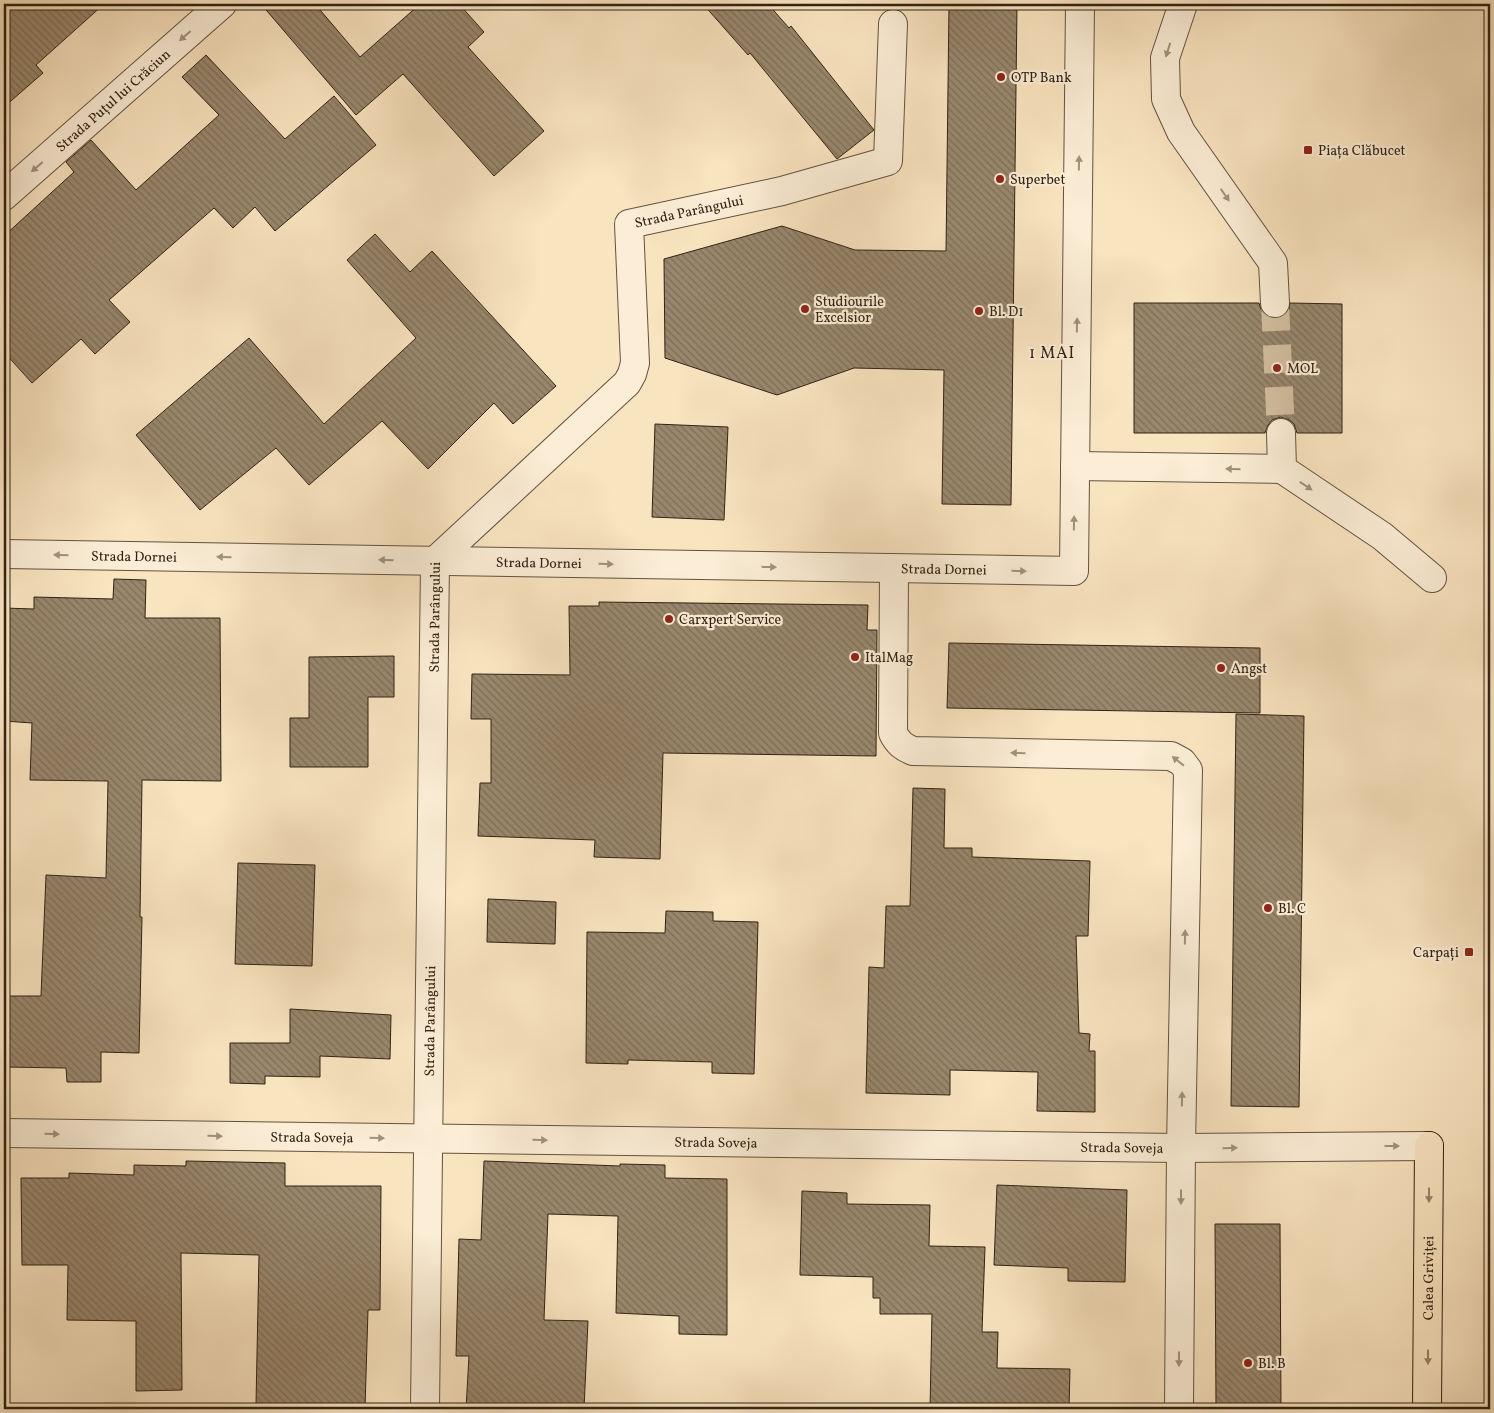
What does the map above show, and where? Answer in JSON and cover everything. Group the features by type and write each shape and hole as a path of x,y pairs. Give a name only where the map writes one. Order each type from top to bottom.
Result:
{"main road":[{"name":"Calea Griviței","path":"1427,1409 1429,1146"}],"street":[{"name":"Strada Puțul lui Crăciun","path":"4,196 222,4"},
{"path":"1080,4 1075,466 1282,470 1382,536 1432,578"},
{"path":"1183,4 1165,58 1166,99 1180,132 1274,263 1275,303"},
{"name":"Strada Parângului","path":"425,1409 435,561 627,383 635,363 629,224 782,191 888,160 893,24"},
{"path":"1281,433 1282,470"},
{"name":"Strada Dornei","path":"4,554 1074,571 1075,466"},
{"path":"894,569 893,733 897,741 904,748 913,751 1171,756 1182,762 1188,770 1181,1148 1179,1409"},
{"name":"Strada Soveja","path":"4,1133 1181,1148 1429,1146"}],"building":[{"path":"4,4 104,4 36,65 43,73 4,107"},
{"path":"261,4 315,4 360,57 420,4 459,4 484,32 468,47 544,131 494,176 403,74 356,115"},
{"path":"703,4 768,4 789,28 791,26 874,130 837,159 750,53 748,55"},
{"path":"949,4 1017,4 1011,505 942,504 944,370 854,368 777,395 665,358 664,259 782,226 855,250 946,251"},
{"path":"206,55 285,139 334,96 376,145 275,231 255,207 233,228 214,208 109,300 130,322 95,354 81,339 32,383 4,352 4,236 74,172 66,162 91,140 136,190 219,115 182,77"},
{"path":"375,234 410,272 432,251 556,386 513,424 494,403 428,469 382,421 309,485 276,448 200,510 136,435 249,338 324,424 416,338 347,260"},
{"name":"MOL","path":"1134,303 1259,303 1262,312 1268,317 1275,319 1284,316 1289,310 1290,303 1342,304 1342,433 1297,433 1294,424 1281,417 1272,420 1265,433 1134,433"},
{"path":"655,424 728,427 724,520 652,517"},
{"path":"114,579 146,580 145,618 220,618 221,781 142,780 140,917 142,917 139,1053 101,1052 101,1082 67,1082 66,1068 4,1067 4,996 41,996 46,875 106,878 108,781 30,780 32,723 4,721 4,608 34,609 34,597 113,599"},
{"path":"599,602 868,605 867,630 877,630 876,756 663,753 660,859 594,857 595,840 478,836 480,783 491,783 491,719 471,719 472,674 570,675 569,606 599,606"},
{"path":"949,643 1260,648 1260,713 947,708"},
{"path":"394,656 394,697 368,697 368,767 290,767 290,718 309,718 309,657"},
{"path":"1236,714 1304,716 1299,1107 1231,1106"},
{"path":"913,788 945,789 944,848 972,848 972,857 1090,861 1088,936 1076,936 1079,1033 1090,1034 1089,1051 1095,1051 1095,1112 1037,1111 1038,1072 950,1070 950,1095 866,1093 869,967 884,968 886,906 910,906"},
{"path":"238,863 315,865 312,966 235,964"},
{"path":"488,899 556,902 555,944 487,942"},
{"path":"666,911 713,912 713,921 758,922 754,1074 712,1073 712,1062 628,1060 628,1064 586,1063 587,932 665,933"},
{"path":"290,1009 391,1015 390,1059 320,1056 320,1077 265,1076 265,1084 230,1083 230,1043 290,1043"},
{"path":"186,1161 285,1163 285,1186 381,1186 380,1310 368,1310 365,1408 256,1404 259,1255 181,1253 182,1390 136,1391 136,1321 67,1320 68,1265 22,1265 21,1178 69,1178 69,1173 134,1175 134,1165 186,1166"},
{"path":"484,1161 620,1166 620,1164 665,1165 665,1178 727,1179 727,1335 679,1334 679,1316 616,1313 618,1216 548,1214 544,1320 588,1321 584,1409 466,1409 469,1356 456,1356 459,1239 481,1240"},
{"path":"997,1185 1127,1190 1125,1282 1068,1281 1068,1268 994,1265"},
{"path":"802,1191 847,1193 847,1204 930,1205 929,1246 985,1247 982,1332 998,1332 997,1368 1070,1369 1069,1409 930,1409 932,1314 880,1314 880,1298 873,1298 873,1277 800,1275"},
{"name":"Bl. B","path":"1215,1224 1280,1224 1281,1409 1216,1409"}],"tunnel":[{"path":"1275,303 1281,433"}],"place":[{"name":"OTP Bank","path":"1001,77"},
{"name":"Piața Clăbucet","path":"1308,150"},
{"name":"Superbet","path":"1000,179"},
{"name":"Studiourile Excelsior","path":"805,309"},
{"name":"Bl. D1","path":"979,311"},
{"name":"MOL","path":"1277,368"},
{"name":"Carxpert Service","path":"669,619"},
{"name":"ItalMag","path":"855,657"},
{"name":"Angst","path":"1221,668"},
{"name":"Bl. C","path":"1268,908"},
{"name":"Carpați","path":"1469,952"},
{"name":"Bl. B","path":"1248,1363"}],"district":[{"name":"1 MAI","path":"1052,352"}]}
